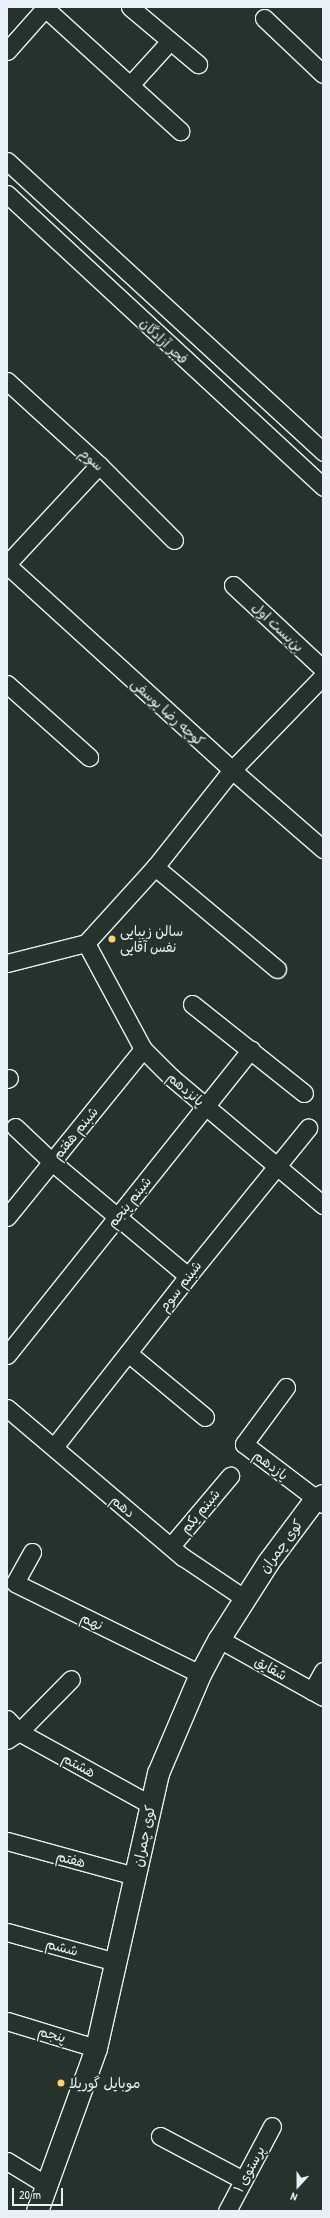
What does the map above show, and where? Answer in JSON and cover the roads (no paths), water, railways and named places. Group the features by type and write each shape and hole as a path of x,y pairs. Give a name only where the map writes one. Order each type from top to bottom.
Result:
{"main road":[{"name":"کوی چمران","path":"37,2211 48,2186 96,2048 158,1773 200,1674 219,1639 244,1598 320,1499"}],"street":[{"path":"130,7 198,64"},
{"path":"7,51 46,8 180,131"},
{"path":"264,18 323,74"},
{"path":"130,85 170,40"},
{"name":"فجر آزادگان","path":"7,161 323,452"},
{"name":"فجر آزادگان","path":"7,194 323,487"},
{"name":"سوم","path":"7,381 99,465 174,540"},
{"path":"7,564 99,465"},
{"name":"کوچه رضا یوسفی","path":"7,564 232,770 323,849"},
{"name":"بن‌بست اول","path":"233,585 323,669"},
{"path":"7,963 86,943 155,867 232,770 323,676"},
{"path":"7,684 89,757"},
{"path":"155,867 277,969"},
{"name":"پانزدهم","path":"86,943 143,1049 205,1106 323,1205"},
{"path":"192,1004 304,1093"},
{"name":"شبنم هفتم","path":"7,1217 143,1049"},
{"name":"شبنم پنجم","path":"7,1354 250,1050"},
{"path":"15,1127 52,1162 188,1276"},
{"name":"شبنم سوم","path":"54,1447 188,1276 308,1128"},
{"path":"128,1353 205,1417"},
{"name":"یازدهم","path":"286,1387 244,1444 320,1499"},
{"name":"دهم","path":"7,1408 171,1546 244,1598"},
{"name":"شبنم یکم","path":"171,1546 230,1476"},
{"name":"نهم","path":"32,1552 15,1583 200,1674"},
{"name":"شقایق","path":"219,1639 318,1694"},
{"path":"318,1694 323,1671"},
{"path":"13,1736 71,1679"},
{"name":"هشتم","path":"7,1719 13,1736 151,1805"},
{"name":"هفتم","path":"7,1841 135,1876"},
{"name":"ششم","path":"7,1932 116,1962"},
{"name":"پنجم","path":"7,2021 96,2048"},
{"name":"پرستوی ۱","path":"227,2211 272,2126"},
{"path":"160,2136 243,2180"},
{"path":"7,2161 48,2186"}],"place":[{"name":"سالن زیبایی نفس آقایی","path":"112,939"},
{"name":"موبایل گوریلا","path":"61,2083"}]}
